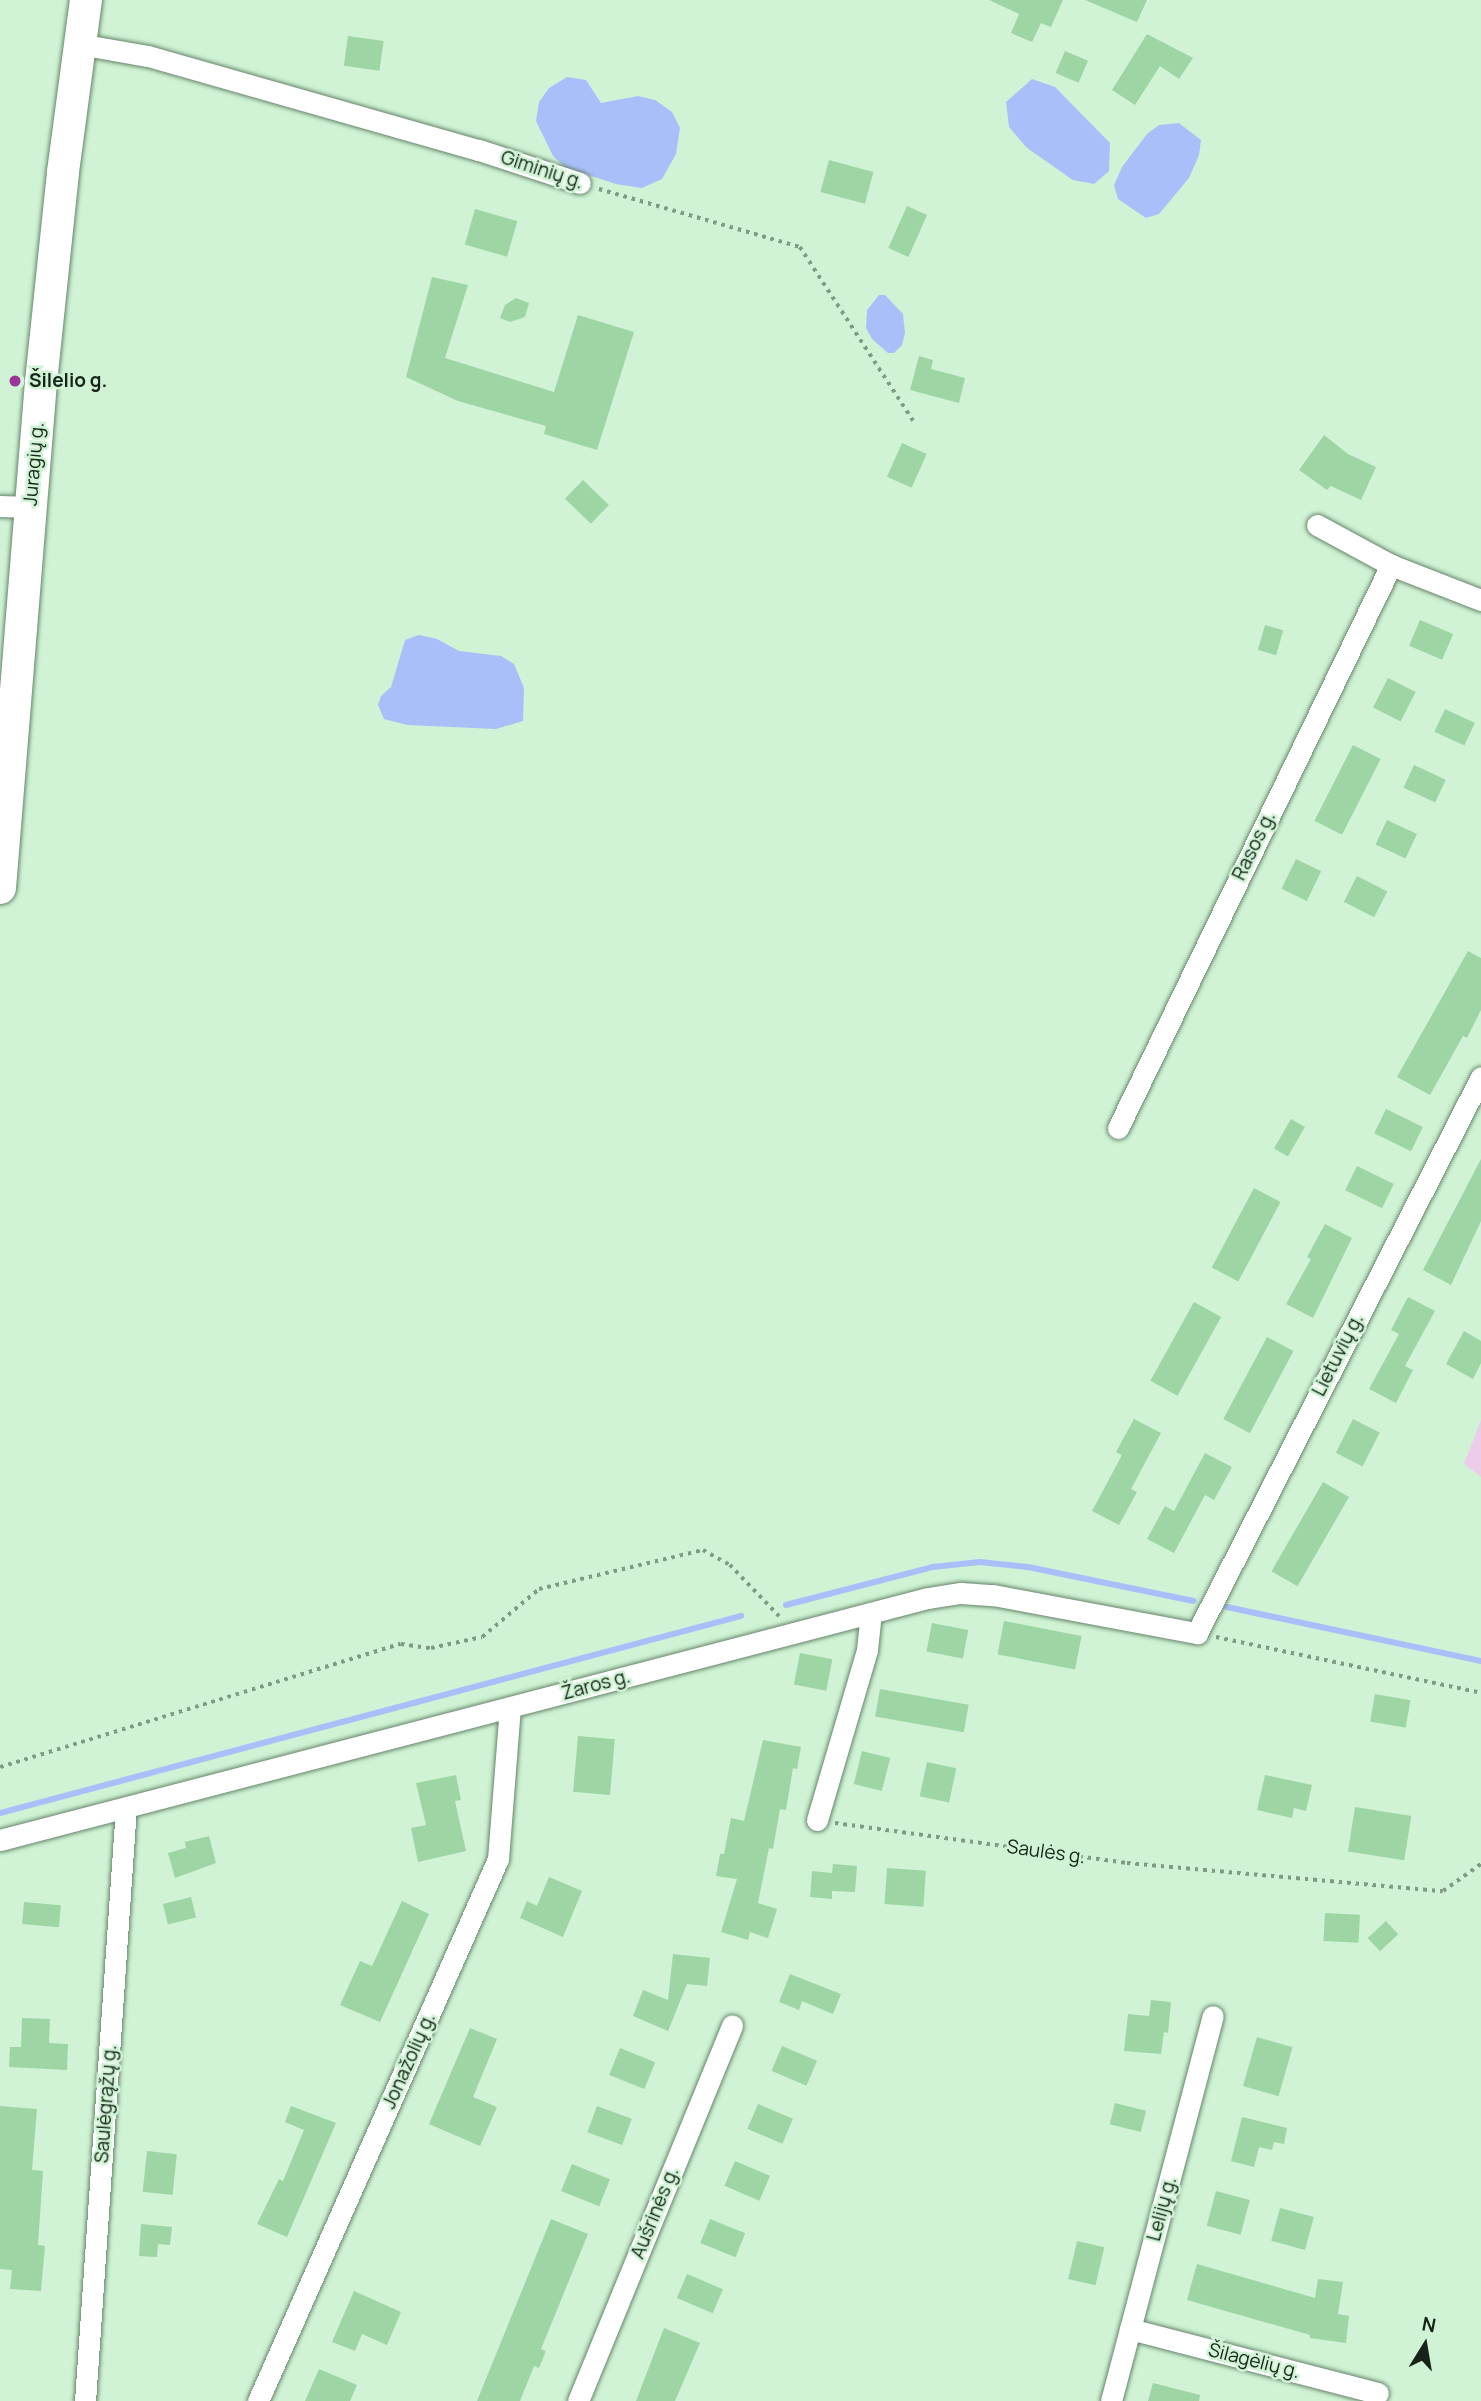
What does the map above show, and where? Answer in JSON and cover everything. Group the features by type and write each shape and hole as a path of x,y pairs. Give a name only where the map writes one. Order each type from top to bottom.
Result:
{"main road":[{"name":"Juragių g.","path":"0,888 15,506 86,0"}],"street":[{"name":"Giminių g.","path":"79,44 148,56 479,150 580,183"},
{"path":"1317,525 1391,565 1481,600"},
{"name":"Rasos g.","path":"1118,1128 1391,565"},
{"name":"Lietuvių g.","path":"1197,1633 1481,1077"},
{"name":"Žaros g.","path":"0,1840 928,1598 961,1594 993,1595 1197,1633"},
{"path":"817,1820 867,1650 871,1613"},
{"name":"Jonažolių g.","path":"258,2401 498,1859 510,1707"},
{"name":"Saulėgrąžų g.","path":"85,2401 126,1807"},
{"name":"Lelijų g.","path":"1111,2401 1213,2016"},
{"name":"Aušrinės g.","path":"578,2401 732,2025"},
{"name":"Šilagėlių g.","path":"1130,2329 1378,2393"}],"path":[{"name":"Giminių g.","path":"580,183 800,247 916,425"},
{"path":"0,1767 401,1644 431,1648 482,1637 538,1589 703,1550 730,1565 795,1633"},
{"path":"1197,1633 1481,1693"},
{"name":"Saulės g.","path":"817,1820 1127,1863 1443,1891 1481,1864"}],"shaded area":[{"path":"1481,1420 1481,1477 1464,1464"}],"water":[{"path":"567,77 586,80 601,103 638,96 655,100 672,112 680,128 676,154 662,179 642,188 616,184 566,168 553,156 536,121 539,102 549,88"},
{"path":"1032,79 1055,87 1110,143 1109,171 1094,184 1073,180 1027,148 1009,127 1006,102"},
{"path":"1179,123 1201,140 1199,155 1189,178 1159,214 1146,218 1118,199 1114,185 1122,167 1147,134 1159,125"},
{"path":"879,295 885,295 903,314 905,333 902,345 894,353 888,353 872,339 866,328 867,310"},
{"path":"419,635 437,639 459,651 501,656 514,664 524,688 523,721 496,729 407,725 384,719 378,705 381,696 391,687 405,640"}],"building":[{"path":"989,0 1063,0 1051,27 1041,23 1032,42 1011,33 1019,14"},
{"path":"1085,0 1147,0 1137,22"},
{"path":"1147,34 1193,58 1179,79 1160,66 1135,105 1112,90"},
{"path":"348,36 384,41 379,71 344,66"},
{"path":"1065,51 1088,61 1079,83 1056,73"},
{"path":"829,160 873,172 865,204 820,192"},
{"path":"907,206 927,215 908,257 888,248"},
{"path":"475,209 517,221 507,257 465,245"},
{"path":"432,277 468,285 445,358 554,392 578,315 634,332 597,450 544,434 546,426 458,401 406,377"},
{"path":"516,298 529,303 525,317 510,322 500,318 505,305"},
{"path":"919,356 933,360 931,369 965,378 959,403 910,390"},
{"path":"1324,435 1348,454 1376,467 1361,500 1331,486 1327,490 1299,470"},
{"path":"902,443 927,454 912,488 887,477"},
{"path":"583,480 609,505 591,524 565,499"},
{"path":"1420,620 1453,634 1442,660 1409,646"},
{"path":"1265,625 1283,630 1276,655 1258,650"},
{"path":"1388,678 1416,692 1401,721 1373,707"},
{"path":"1445,709 1475,723 1464,746 1434,732"},
{"path":"1353,745 1381,759 1342,835 1314,821"},
{"path":"1414,765 1446,780 1435,802 1403,788"},
{"path":"1387,820 1417,834 1405,858 1376,844"},
{"path":"1296,859 1321,871 1307,901 1282,889"},
{"path":"1357,876 1387,891 1374,917 1344,902"},
{"path":"1468,951 1481,958 1481,1010 1467,1038 1463,1036 1430,1095 1397,1077"},
{"path":"1386,1109 1423,1127 1411,1151 1374,1133"},
{"path":"1291,1119 1305,1127 1288,1156 1274,1148"},
{"path":"1481,1159 1481,1221 1451,1285 1423,1270"},
{"path":"1357,1166 1394,1184 1382,1208 1345,1190"},
{"path":"1254,1188 1280,1202 1238,1282 1212,1267"},
{"path":"1325,1224 1352,1238 1313,1318 1286,1304 1311,1259 1307,1257"},
{"path":"1408,1297 1435,1311 1405,1366 1413,1370 1396,1403 1369,1389 1399,1334 1391,1330"},
{"path":"1194,1302 1221,1317 1177,1396 1150,1381"},
{"path":"1464,1331 1481,1341 1481,1363 1473,1379 1446,1364"},
{"path":"1267,1337 1293,1351 1250,1433 1223,1419"},
{"path":"1134,1419 1161,1433 1131,1489 1137,1492 1119,1525 1092,1511 1122,1455 1116,1452"},
{"path":"1353,1419 1380,1433 1362,1466 1336,1453"},
{"path":"1205,1453 1232,1467 1214,1500 1205,1495 1174,1553 1147,1539 1165,1506 1174,1511"},
{"path":"1323,1482 1349,1497 1297,1586 1272,1571"},
{"path":"1004,1621 1082,1636 1075,1669 998,1654"},
{"path":"932,1623 968,1630 963,1659 926,1651"},
{"path":"800,1653 832,1659 826,1691 794,1684"},
{"path":"880,1689 969,1705 964,1732 875,1717"},
{"path":"1375,1694 1410,1700 1406,1728 1370,1722"},
{"path":"578,1736 615,1739 610,1795 573,1792"},
{"path":"763,1740 801,1747 797,1769 793,1768 786,1810 780,1809 773,1849 769,1848 758,1903 777,1909 768,1938 750,1932 748,1940 721,1932 737,1879 716,1876 720,1854 724,1854 731,1818 744,1821"},
{"path":"862,1751 890,1758 882,1791 854,1784"},
{"path":"927,1762 956,1768 949,1802 920,1796"},
{"path":"456,1775 461,1800 455,1801 466,1851 418,1862 411,1828 426,1825 416,1783"},
{"path":"1265,1775 1312,1785 1306,1811 1294,1808 1292,1818 1257,1810"},
{"path":"1355,1807 1411,1816 1404,1860 1348,1851"},
{"path":"209,1836 216,1863 175,1878 168,1853 186,1848 185,1842"},
{"path":"833,1864 857,1866 855,1892 832,1891 832,1899 810,1897 812,1871 832,1873"},
{"path":"887,1868 926,1871 923,1907 884,1904"},
{"path":"549,1877 582,1891 563,1937 520,1918 527,1901 537,1906"},
{"path":"191,1897 196,1917 168,1924 163,1904"},
{"path":"402,1901 429,1914 380,2022 340,2005 360,1961 372,1966"},
{"path":"24,1902 61,1905 59,1927 22,1924"},
{"path":"1325,1913 1360,1915 1358,1943 1324,1941"},
{"path":"1386,1921 1398,1934 1380,1951 1368,1938"},
{"path":"673,1954 710,1958 707,1986 687,1984 668,2031 633,2016 643,1990 668,2000"},
{"path":"790,1974 841,1994 833,2014 802,2001 799,2010 779,2002"},
{"path":"1151,2000 1171,2002 1168,2033 1164,2032 1161,2054 1124,2051 1128,2014 1149,2016"},
{"path":"22,2018 50,2019 49,2043 68,2044 67,2070 9,2067 10,2047 21,2047"},
{"path":"470,2028 497,2039 473,2097 497,2107 480,2146 429,2124"},
{"path":"1257,2037 1293,2047 1279,2096 1243,2086"},
{"path":"782,2046 817,2061 806,2086 771,2071"},
{"path":"620,2048 655,2062 644,2089 609,2075"},
{"path":"1115,2103 1146,2111 1141,2132 1110,2124"},
{"path":"758,2104 793,2119 782,2144 747,2129"},
{"path":"0,2106 37,2109 32,2170 43,2171 38,2245 45,2246 41,2291 10,2289 12,2270 0,2269"},
{"path":"291,2106 336,2123 287,2237 257,2224 279,2179 283,2181 304,2130 285,2122"},
{"path":"597,2106 632,2119 622,2145 587,2132"},
{"path":"1242,2117 1287,2128 1284,2144 1274,2142 1272,2150 1259,2147 1254,2167 1231,2161"},
{"path":"147,2151 177,2154 173,2195 143,2192"},
{"path":"735,2161 770,2176 759,2201 724,2186"},
{"path":"572,2164 610,2179 599,2206 561,2191"},
{"path":"1216,2191 1250,2200 1240,2235 1207,2226"},
{"path":"1280,2208 1314,2217 1305,2250 1271,2241"},
{"path":"551,2219 588,2234 541,2349 546,2351 539,2368 534,2366 520,2401 477,2401"},
{"path":"710,2219 745,2233 735,2257 700,2243"},
{"path":"141,2224 172,2227 170,2245 158,2244 157,2257 139,2256"},
{"path":"1077,2241 1104,2247 1096,2285 1068,2279"},
{"path":"1197,2264 1315,2298 1318,2279 1343,2282 1338,2314 1349,2316 1346,2343 1310,2338 1310,2335 1187,2300"},
{"path":"687,2274 723,2289 713,2313 677,2298"},
{"path":"354,2291 401,2312 387,2345 362,2334 355,2351 332,2342"},
{"path":"664,2328 700,2343 675,2401 636,2401"},
{"path":"319,2369 357,2385 350,2401 305,2401"},
{"path":"1153,2383 1200,2395 1199,2401 1148,2401"}],"waterway":[{"path":"786,1605 933,1567 980,1562 1028,1567 1194,1601"},
{"path":"1227,1607 1481,1661"},
{"path":"0,1813 741,1616"}],"place":[{"name":"Šilelio g.","path":"15,381"}]}
